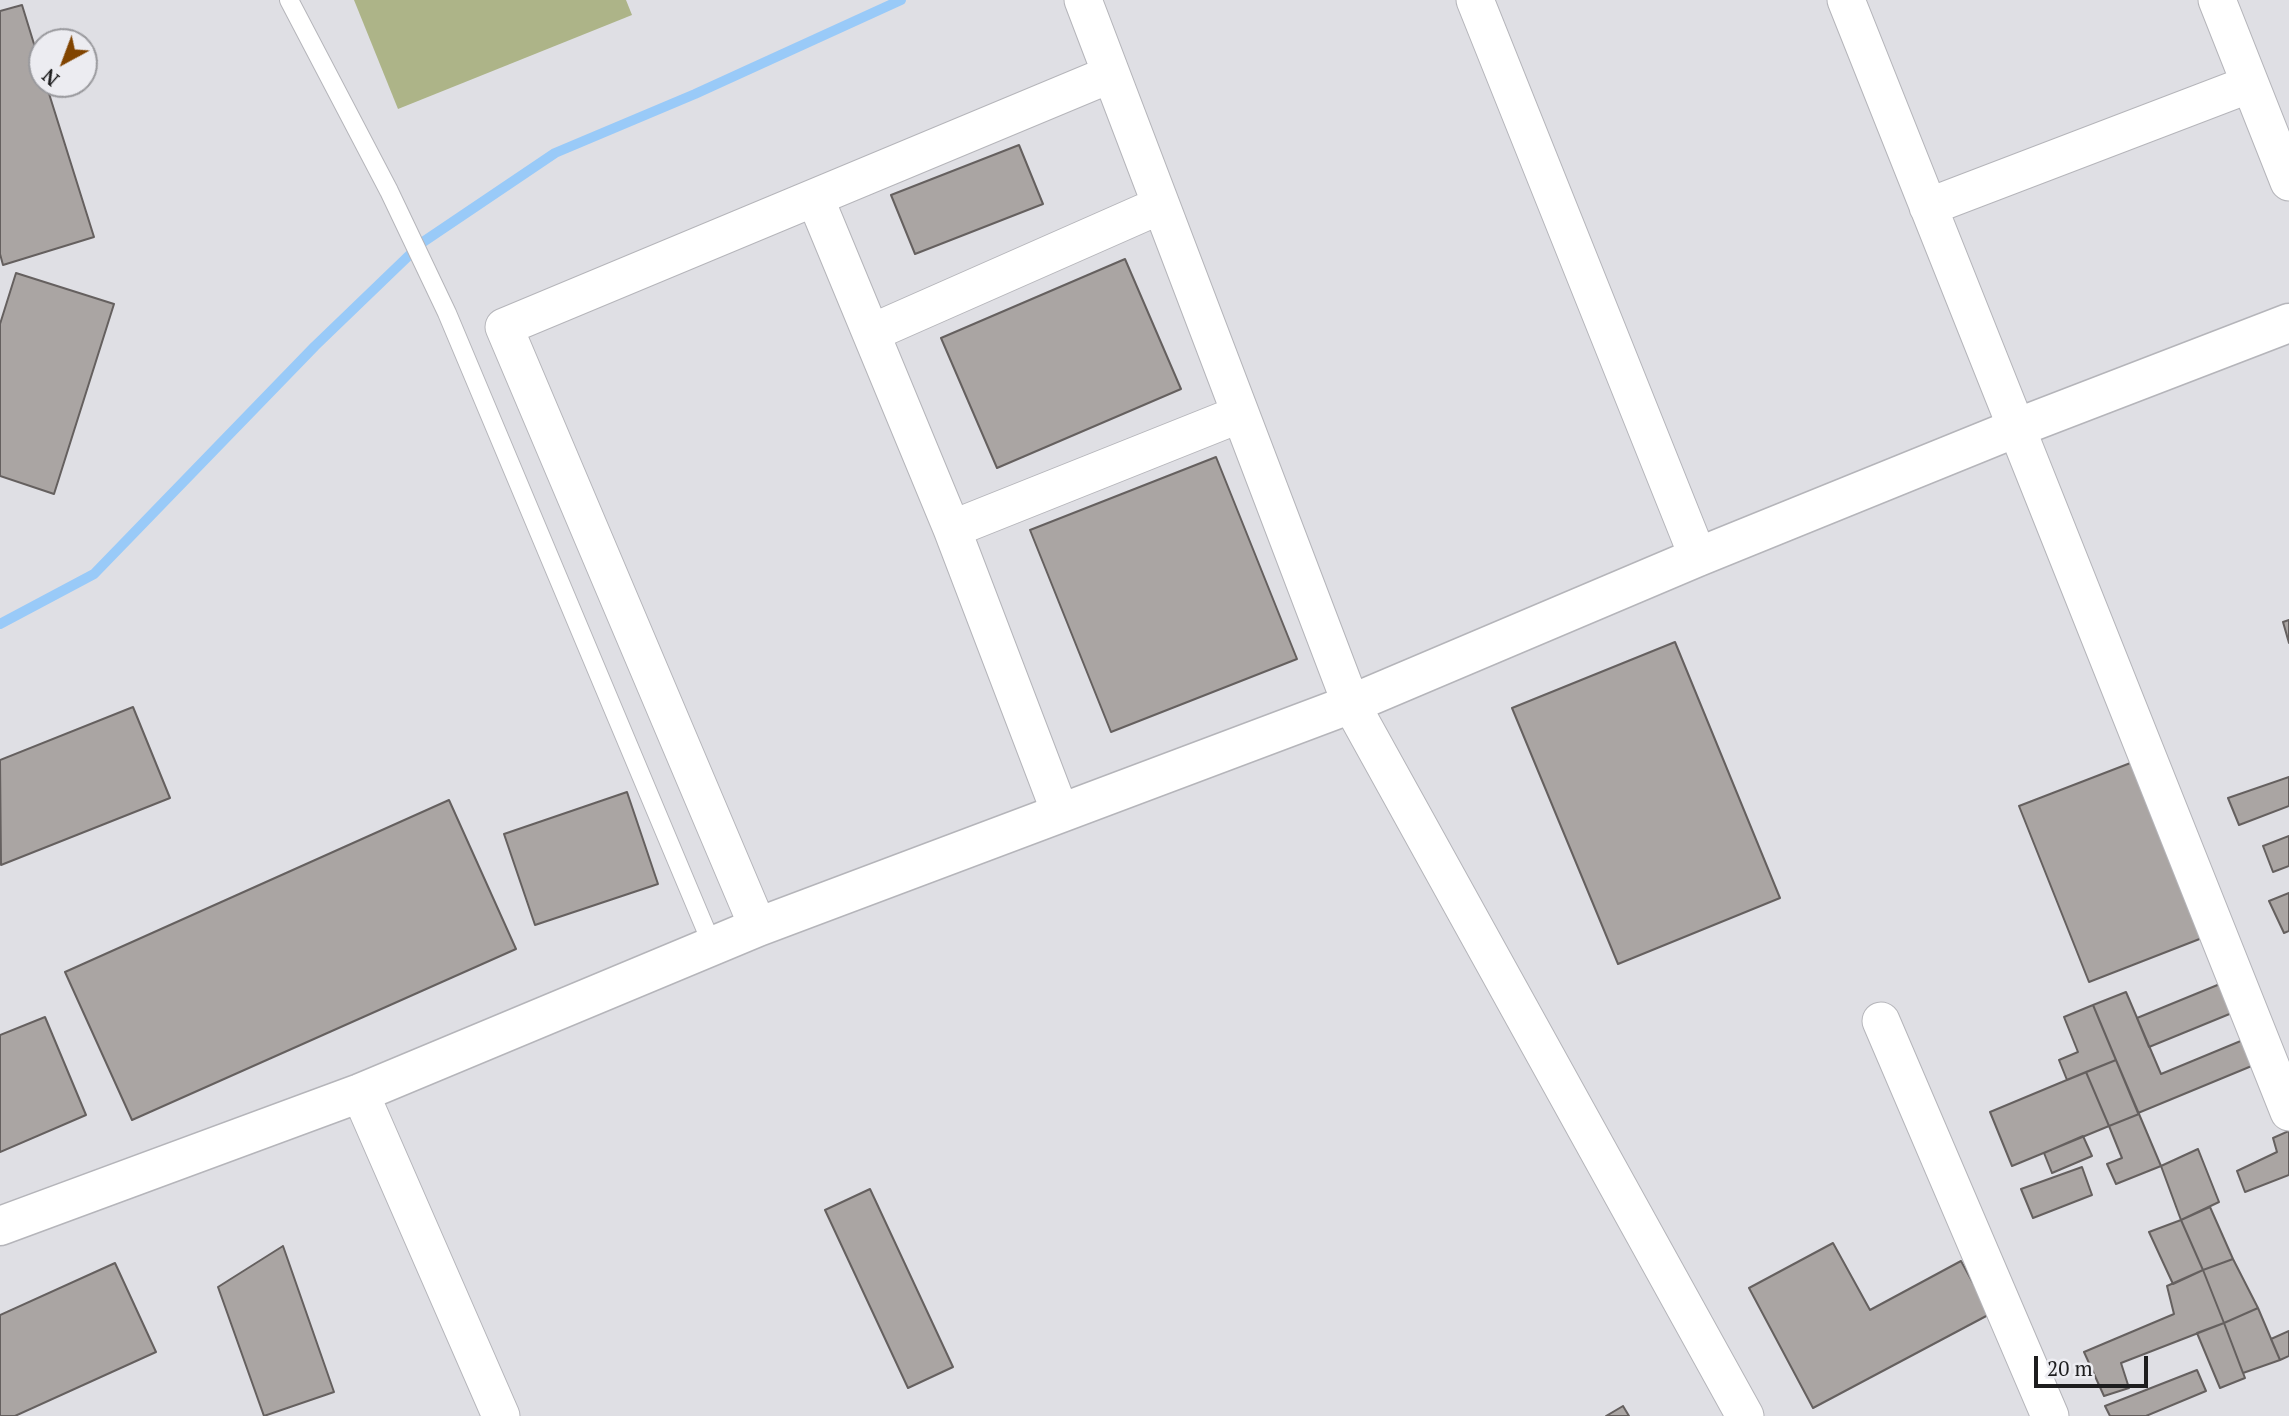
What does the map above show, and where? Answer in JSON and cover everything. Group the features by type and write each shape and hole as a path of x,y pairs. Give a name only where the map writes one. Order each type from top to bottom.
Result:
{"street":[{"path":"1083,0 1351,704 1745,1416"},
{"path":"1475,0 1698,557"},
{"path":"1846,0 2289,1112"},
{"path":"2217,0 2289,182"},
{"path":"758,928 504,327 1111,74"},
{"path":"1928,207 2250,83"},
{"path":"815,198 952,529 1060,812"},
{"path":"871,333 1161,205"},
{"path":"0,1226 360,1093 758,928 1351,704 1698,557 2016,428 2289,323"},
{"path":"952,529 1240,414"},
{"path":"1881,1021 2050,1416"},
{"path":"360,1093 501,1416"}],"lane":[{"path":"289,0 388,191 447,313 713,947"}],"green space":[{"path":"354,0 626,0 632,15 398,109"}],"building":[{"path":"22,5 29,28 28,98 50,98 94,237 3,265 0,254 0,11"},
{"path":"1019,145 1043,204 915,254 891,195"},
{"path":"1125,259 1181,389 997,468 941,338"},
{"path":"16,273 114,304 54,494 0,476 0,324"},
{"path":"1216,457 1297,659 1111,732 1030,530"},
{"path":"2289,620 2289,643 2283,622"},
{"path":"1675,642 1780,898 1618,964 1512,708"},
{"path":"133,707 170,798 1,865 0,760"},
{"path":"2146,757 2215,933 2089,982 2019,806"},
{"path":"2289,777 2289,806 2239,825 2228,798"},
{"path":"627,792 658,884 535,925 504,834"},
{"path":"449,800 516,949 132,1120 65,972"},
{"path":"2289,836 2289,866 2273,872 2263,846"},
{"path":"2289,893 2289,931 2284,933 2269,901"},
{"path":"2237,977 2249,1006 2149,1047 2137,1018"},
{"path":"2126,992 2161,1074 2260,1033 2271,1058 2138,1113 2093,1005"},
{"path":"2093,1005 2116,1060 2067,1080 2059,1060 2078,1052 2064,1017"},
{"path":"45,1017 86,1115 0,1152 0,1035"},
{"path":"2116,1060 2139,1114 2109,1126 2086,1072"},
{"path":"2086,1072 2109,1126 2012,1166 1990,1112"},
{"path":"2139,1114 2161,1166 2116,1184 2107,1164 2122,1158 2109,1126"},
{"path":"2289,1131 2289,1175 2245,1192 2237,1171 2277,1152 2273,1138"},
{"path":"2083,1136 2092,1156 2052,1173 2044,1153"},
{"path":"2198,1149 2219,1202 2181,1220 2161,1166"},
{"path":"2082,1167 2092,1195 2033,1218 2021,1189"},
{"path":"870,1189 953,1367 908,1388 825,1210"},
{"path":"2210,1207 2233,1259 2203,1270 2181,1220"},
{"path":"2181,1220 2203,1270 2173,1284 2149,1232"},
{"path":"1833,1243 1870,1310 1961,1261 1990,1314 1813,1408 1749,1288"},
{"path":"283,1246 334,1392 264,1416 218,1287"},
{"path":"2233,1259 2258,1308 2224,1323 2203,1270"},
{"path":"115,1263 156,1352 15,1416 0,1416 0,1315"},
{"path":"2203,1270 2224,1323 2121,1363 2129,1388 2104,1396 2084,1352 2174,1314 2167,1286"},
{"path":"2258,1308 2280,1360 2243,1373 2224,1323"},
{"path":"2224,1323 2245,1378 2220,1388 2197,1333"},
{"path":"2289,1331 2289,1356 2280,1360 2271,1339"},
{"path":"2197,1370 2206,1391 2146,1416 2110,1416 2105,1406"},
{"path":"1623,1406 1629,1416 1606,1416"}],"waterway":[{"path":"0,624 94,574 315,346 423,242 555,153 695,94 901,0"}]}
